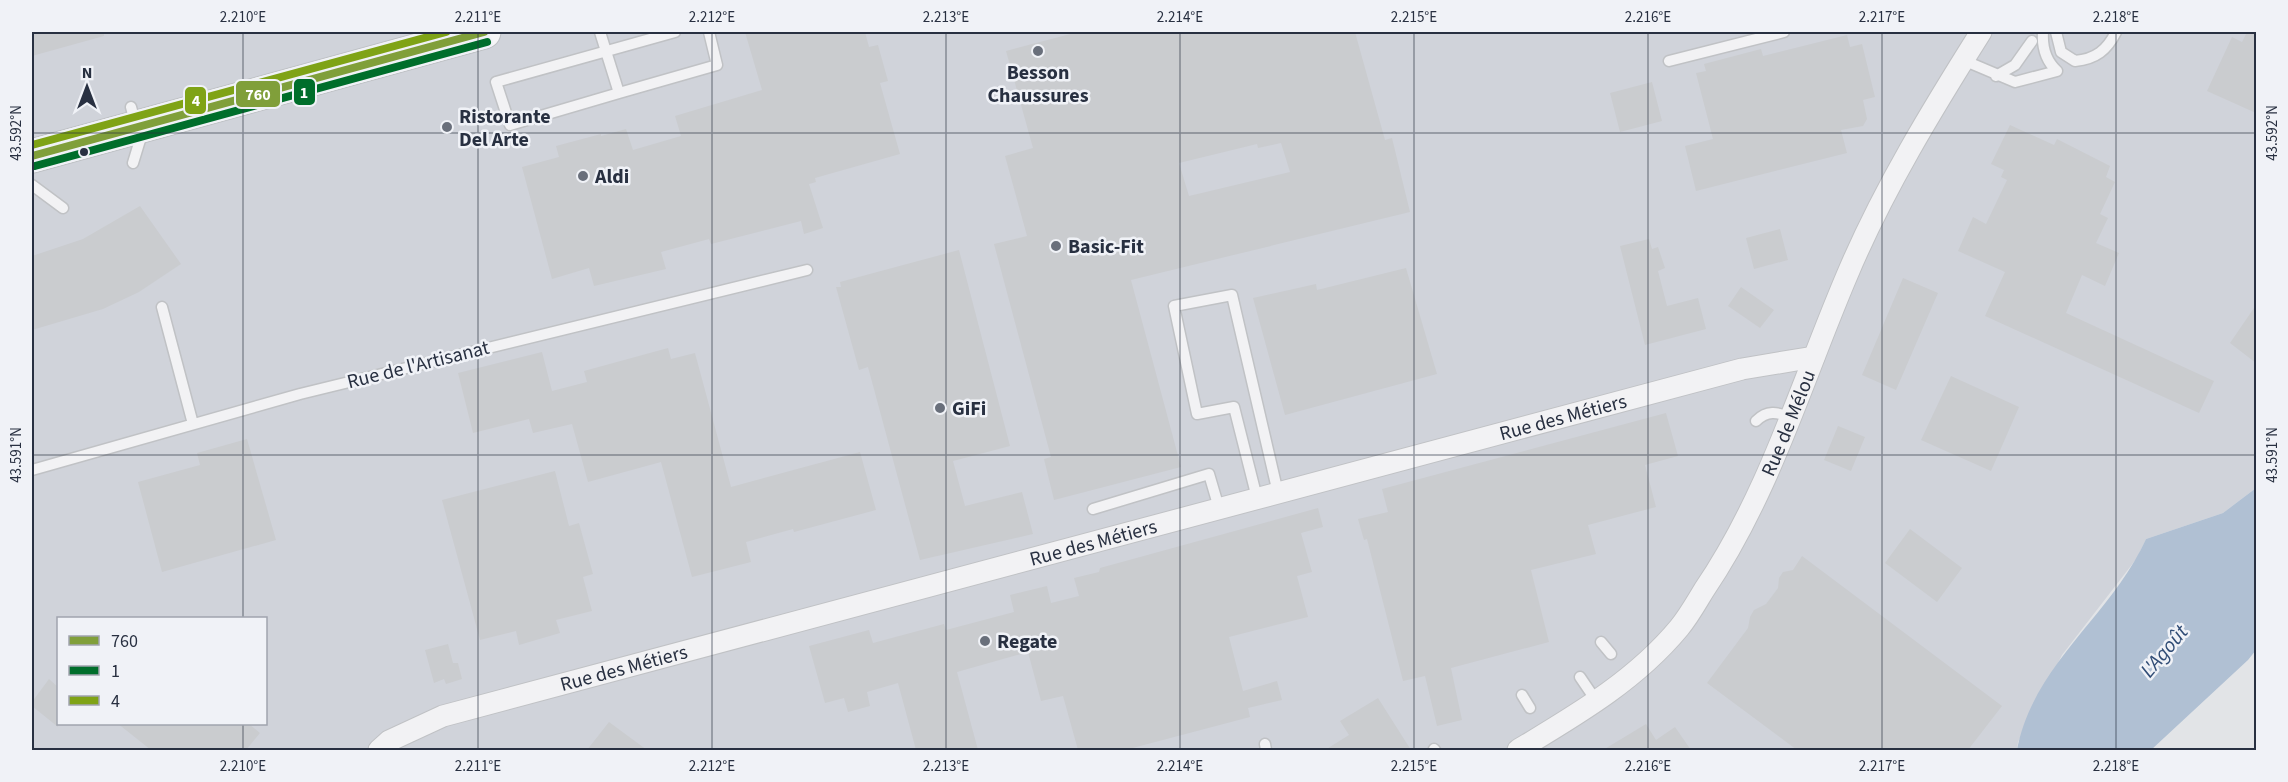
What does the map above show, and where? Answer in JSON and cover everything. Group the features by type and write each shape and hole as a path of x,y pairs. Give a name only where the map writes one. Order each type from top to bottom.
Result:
{"main road":[{"path":"32,156 134,117 409,32"},
{"path":"32,135 134,117 484,32"}],"street":[{"name":"Rue de Mélou","path":"1518,750 1597,702 1633,674 1680,627 1744,527 1858,250 1936,103 1981,32"},
{"name":"Rue des Métiers","path":"380,750 389,741 443,716 1742,369 1814,357"}],"lane":[{"path":"600,32 619,93"},
{"path":"675,32 606,49 496,82 510,124 717,65 709,32"},
{"path":"1669,61 1784,32"},
{"path":"1963,60 1996,76 2015,82 2057,71 2046,56 2043,32"},
{"path":"2056,32 2061,52 2066,58 2075,61 2097,56 2106,50 2116,32"},
{"path":"1996,76 2015,65 2032,41"},
{"path":"133,163 140,140 134,117"},
{"path":"32,185 63,208"},
{"name":"Rue de l'Artisanat","path":"32,470 300,394 553,330 807,270"},
{"path":"1257,498 1234,407 1197,414 1174,306 1232,295 1278,493"},
{"path":"162,307 193,424"},
{"path":"1756,421 1766,413 1778,413 1790,417"},
{"path":"1093,509 1209,474 1219,508"},
{"path":"1602,642 1611,654"},
{"path":"1580,677 1597,702"},
{"path":"1522,695 1530,708"}],"shaded area":[{"path":"32,32 2256,32 2256,488 2223,513 2146,539 2137,558 2062,655 2018,742 2017,750 32,750"}],"water":[{"name":"L'Agoût","path":"2256,488 2256,650 2248,660 2151,750 2017,750 2026,719 2039,691 2056,665 2114,592 2146,539 2223,513"}],"building":[{"path":"32,32 104,32 104,36 32,56"},
{"path":"745,32 865,32 869,47 878,45 888,81 880,83 900,154 815,178 816,182 809,184 823,228 804,234 801,221 711,244 709,239 661,252 666,269 594,286 589,268 552,279 522,167 559,157 556,146 626,129 633,150 681,136 675,116 762,90"},
{"path":"1078,32 1355,32 1385,140 1392,138 1410,212 1131,280 1181,467 1054,500 1044,459 1051,457 994,244 1027,236 1005,156 1033,148 1006,51","holes":["1281,143 1290,172 1189,196 1179,163 1257,144 1258,148"]},
{"path":"2247,32 2256,32 2256,113 2207,91 2232,37 2242,42"},
{"path":"1847,35 1850,47 1862,44 1875,97 1863,100 1867,119 1863,126 1841,130 1847,153 1696,191 1685,146 1713,139 1696,73 1706,71 1704,64 1761,49 1763,56"},
{"path":"1652,82 1662,121 1620,132 1610,93"},
{"path":"2010,125 2054,145 2057,139 2110,166 2106,177 2115,182 2100,214 2108,218 2096,243 2119,253 2105,286 2082,275 2066,313 2214,381 2199,413 1985,316 2005,272 1958,251 1973,217 1986,224 2007,180 2001,177 2004,170 1991,164"},
{"path":"140,206 181,264 139,292 103,309 32,330 32,256 83,239"},
{"path":"1780,229 1788,260 1754,269 1746,238"},
{"path":"1649,239 1652,249 1658,247 1665,268 1658,271 1667,306 1698,298 1706,329 1645,345 1620,246"},
{"name":"GiFi","path":"959,250 1010,446 953,461 965,506 1022,492 1033,534 920,560 868,367 859,370 836,287 841,287 840,282"},
{"path":"1406,268 1437,374 1285,415 1253,298 1316,284 1317,290"},
{"path":"1903,278 1938,293 1896,390 1862,375"},
{"path":"1741,287 1774,310 1760,328 1728,306"},
{"path":"2256,305 2256,363 2230,343"},
{"path":"668,348 671,359 695,353 731,487 860,452 876,510 746,542 751,562 692,577 661,462 588,482 572,424 533,433 529,419 473,433 458,373 542,352 552,391 587,382 584,371"},
{"path":"1951,376 2019,407 1991,471 1921,440"},
{"path":"1666,413 1678,456 1645,465 1656,507 1588,525 1596,554 1531,570 1549,642 1451,668 1462,720 1437,726 1425,676 1403,681 1367,539 1364,540 1358,519 1388,512 1382,489"},
{"path":"1838,426 1865,437 1851,471 1824,460"},
{"path":"247,439 276,540 162,572 138,482 200,465 197,453"},
{"path":"555,471 569,526 579,523 593,574 583,577 592,611 556,620 560,633 519,645 516,631 480,640 442,500"},
{"path":"1318,508 1323,527 1301,533 1312,572 1297,576 1308,617 1229,637 1243,691 1277,681 1282,700 1248,708 1250,717 1125,750 1078,750 1063,696 1041,701 1028,652 957,672 978,750 916,750 898,683 867,692 870,706 848,712 844,698 825,703 809,646 869,630 873,643 944,624 946,630 1014,612 1010,595 1047,586 1051,603 1079,596 1074,578 1099,572 1100,568"},
{"path":"1910,529 1962,568 1937,602 1885,563"},
{"path":"1802,556 2002,706 1968,750 1797,750 1707,683 1748,628 1754,610 1766,604 1778,588 1779,578 1783,572 1793,570"},
{"path":"448,644 453,663 458,663 462,679 446,684 444,679 434,683 425,650"},
{"path":"49,679 57,686 58,727 32,706 32,702"},
{"path":"1378,698 1411,750 1325,750 1349,735 1340,721"},
{"path":"609,722 647,750 587,750"},
{"path":"1646,724 1656,740 1675,727 1691,750 1603,750"},
{"path":"120,725 250,725 260,733 246,750 151,750"}],"transit line":[{"name":"4","path":"32,145 446,32"},
{"name":"760","path":"32,156 484,32"},
{"name":"1","path":"35,166 487,42"}],"place":[{"name":"Besson Chaussures","path":"1038,51"},
{"name":"Ristorante Del Arte","path":"447,127"},
{"name":"Aldi","path":"583,176"},
{"name":"Basic-Fit","path":"1056,246"},
{"name":"GiFi","path":"940,408"},
{"name":"Regate","path":"985,641"}]}
